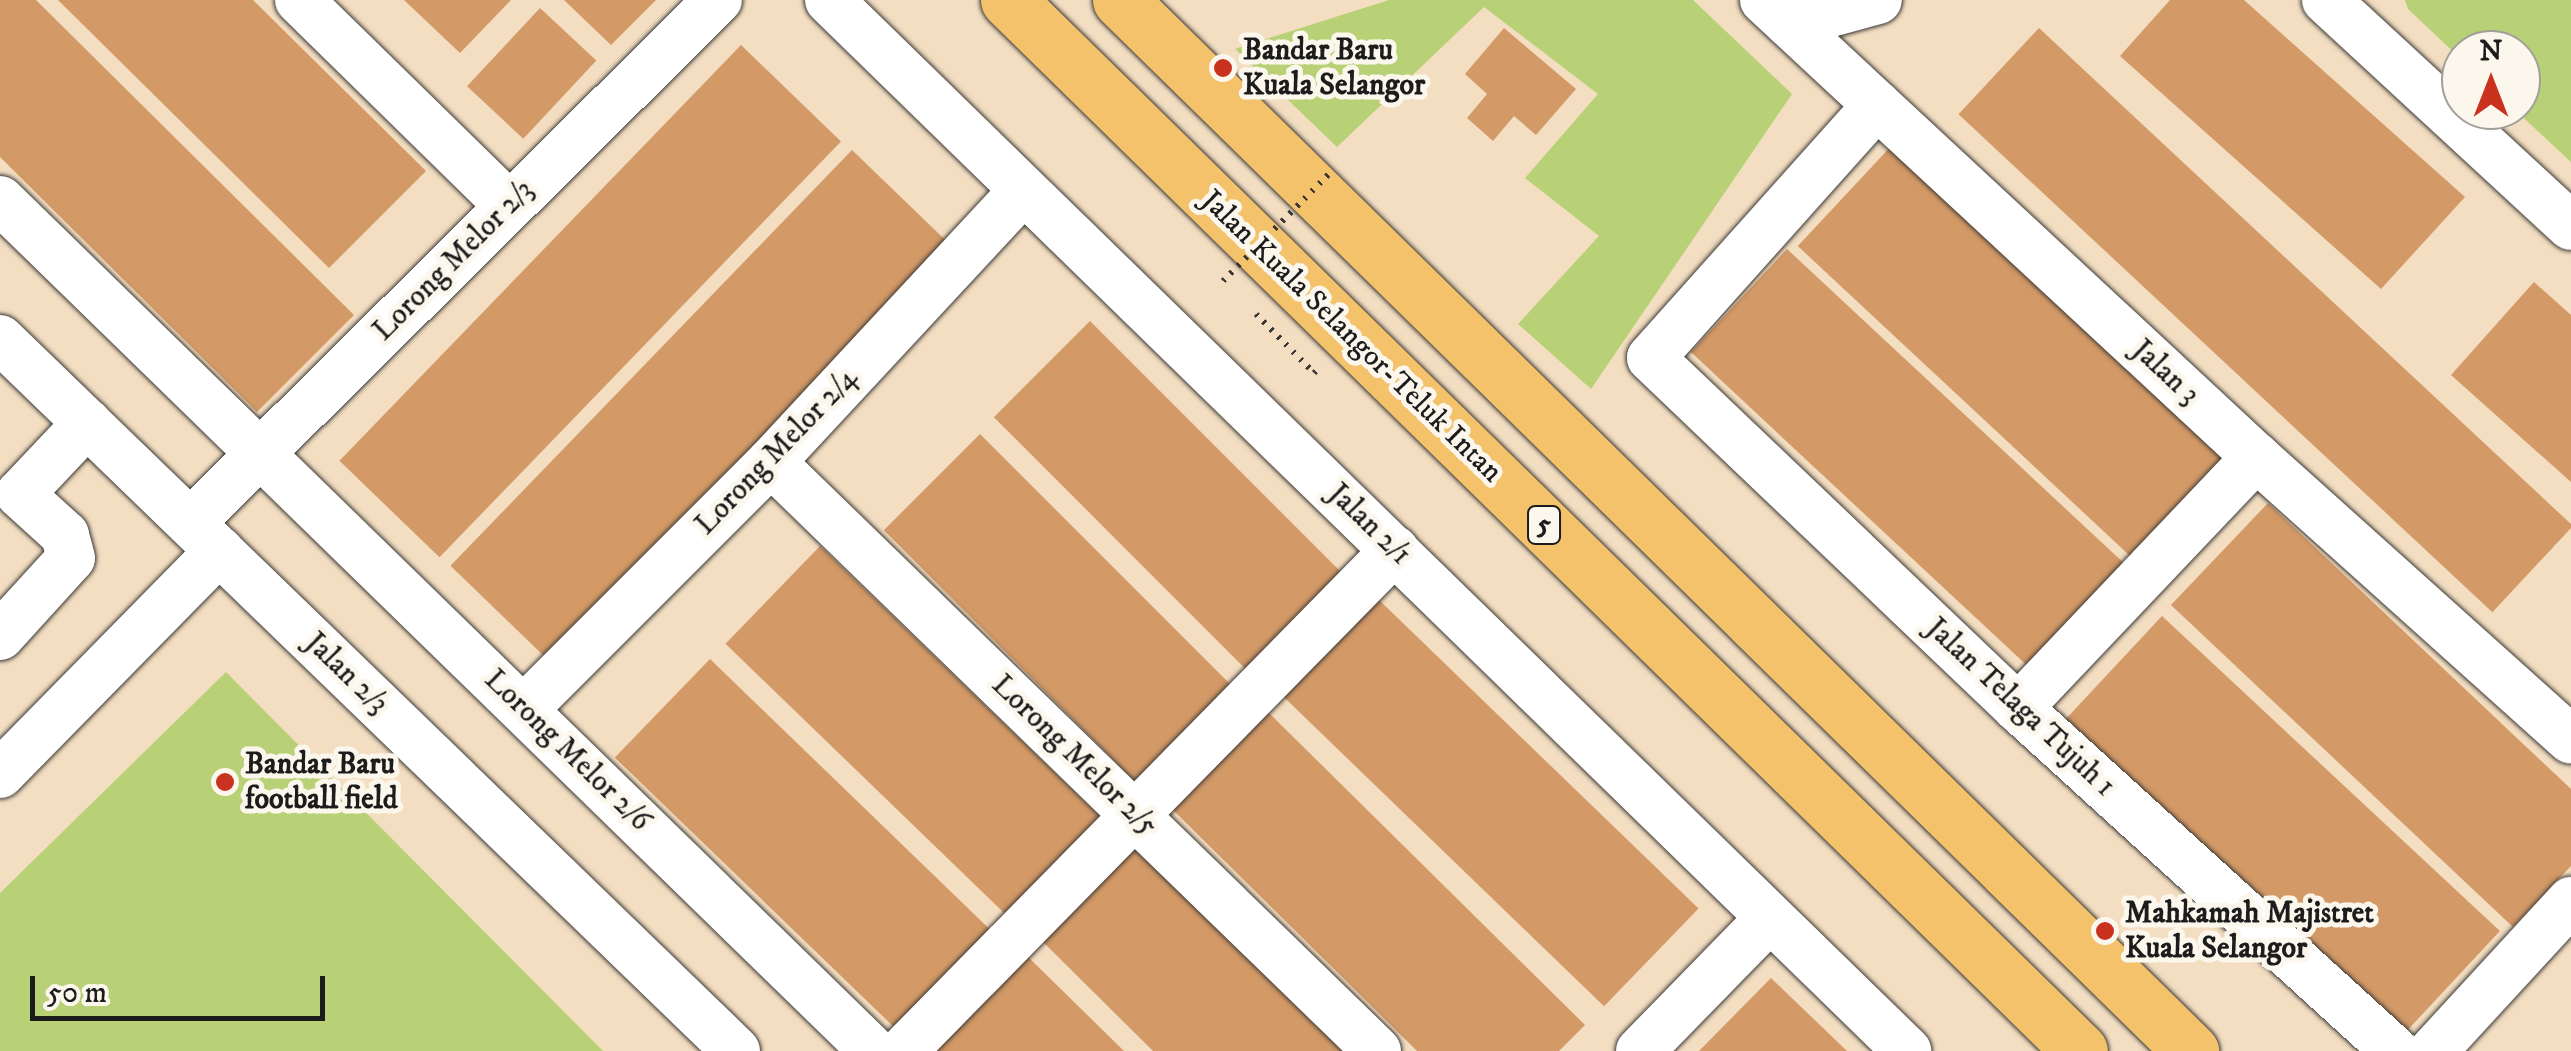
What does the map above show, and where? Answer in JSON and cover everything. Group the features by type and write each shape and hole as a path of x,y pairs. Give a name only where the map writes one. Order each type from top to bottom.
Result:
{"highway":[{"name":"Jalan Kuala Selangor-Teluk Intan","path":"1008,0 2080,1051"},
{"path":"1120,0 2192,1051"}],"street":[{"path":"299,0 510,206"},
{"name":"Lorong Melor 2/3","path":"0,774 204,537 261,452 718,0"},
{"name":"Jalan 2/1","path":"829,0 1907,1051"},
{"path":"1777,12 1878,0"},
{"path":"2326,0 2571,226"},
{"name":"Jalan 3","path":"1777,12 2256,457 2571,740"},
{"name":"Jalan Telaga Tujuh 1","path":"1877,105 1651,358 2018,708 2394,1051"},
{"name":"Lorong Melor 2/4","path":"524,709 770,462 1024,190"},
{"name":"Lorong Melor 2/6","path":"0,200 874,1051"},
{"name":"Jalan 2/3","path":"0,339 736,1051"},
{"path":"2,628 71,558 65,535 10,485 87,424"},
{"path":"2018,708 2256,457"},
{"name":"Lorong Melor 2/5","path":"770,462 1376,1051"},
{"path":"904,1051 1396,550"},
{"path":"1640,1051 1770,918"},
{"path":"2433,1051 2563,928"}],"path":[{"path":"1236,294 1223,281 1333,170"},
{"path":"1249,307 1314,373"}],"green space":[{"path":"1389,0 1693,0 1792,94 1591,389 1518,324 1599,236 1525,178 1598,94 1484,7 1337,147 1235,49"},
{"path":"2405,0 2571,0 2571,162 2537,130 2541,130 2541,30 2441,30 2441,40 2408,9"},
{"name":"Bandar Baru football field","path":"226,672 603,1051 0,1051 0,893"}],"building":[{"path":"0,0 36,0 354,315 257,412 0,157"},
{"path":"58,0 253,0 426,171 329,268"},
{"path":"404,0 511,0 460,53"},
{"path":"564,0 656,0 611,45"},
{"path":"2170,0 2244,0 2465,197 2381,289 2120,56"},
{"path":"540,8 596,61 523,139 467,86"},
{"path":"1504,28 1576,89 1536,135 1514,116 1493,141 1467,118 1487,94 1465,74"},
{"path":"2039,28 2571,524 2492,612 1959,114"},
{"path":"741,45 841,142 439,557 339,461"},
{"path":"1894,143 2238,464 2142,567 1798,246"},
{"path":"852,150 951,246 550,662 450,566"},
{"path":"1787,249 2133,572 2037,675 1691,352"},
{"path":"2534,282 2571,315 2571,482 2451,375"},
{"path":"1090,321 1345,576 1249,672 994,417"},
{"path":"980,434 1235,689 1138,785 884,530"},
{"path":"2268,503 2571,789 2571,866 2513,927 2171,605"},
{"path":"820,546 1105,821 1010,919 726,644"},
{"path":"1377,598 1699,909 1604,1006 1283,696"},
{"path":"2162,616 2500,931 2404,1034 2066,719"},
{"path":"710,659 994,933 899,1032 615,758"},
{"path":"1267,711 1585,1025 1559,1051 1417,1051 1170,807"},
{"path":"1132,837 1349,1051 1153,1051 1035,934"},
{"path":"1021,950 1124,1051 928,1051"},
{"path":"1771,978 1847,1051 1699,1051"}],"place":[{"name":"Bandar Baru Kuala Selangor","path":"1223,68"},
{"name":"Bandar Baru football field","path":"225,782"},
{"name":"Mahkamah Majistret Kuala Selangor","path":"2105,931"}]}
